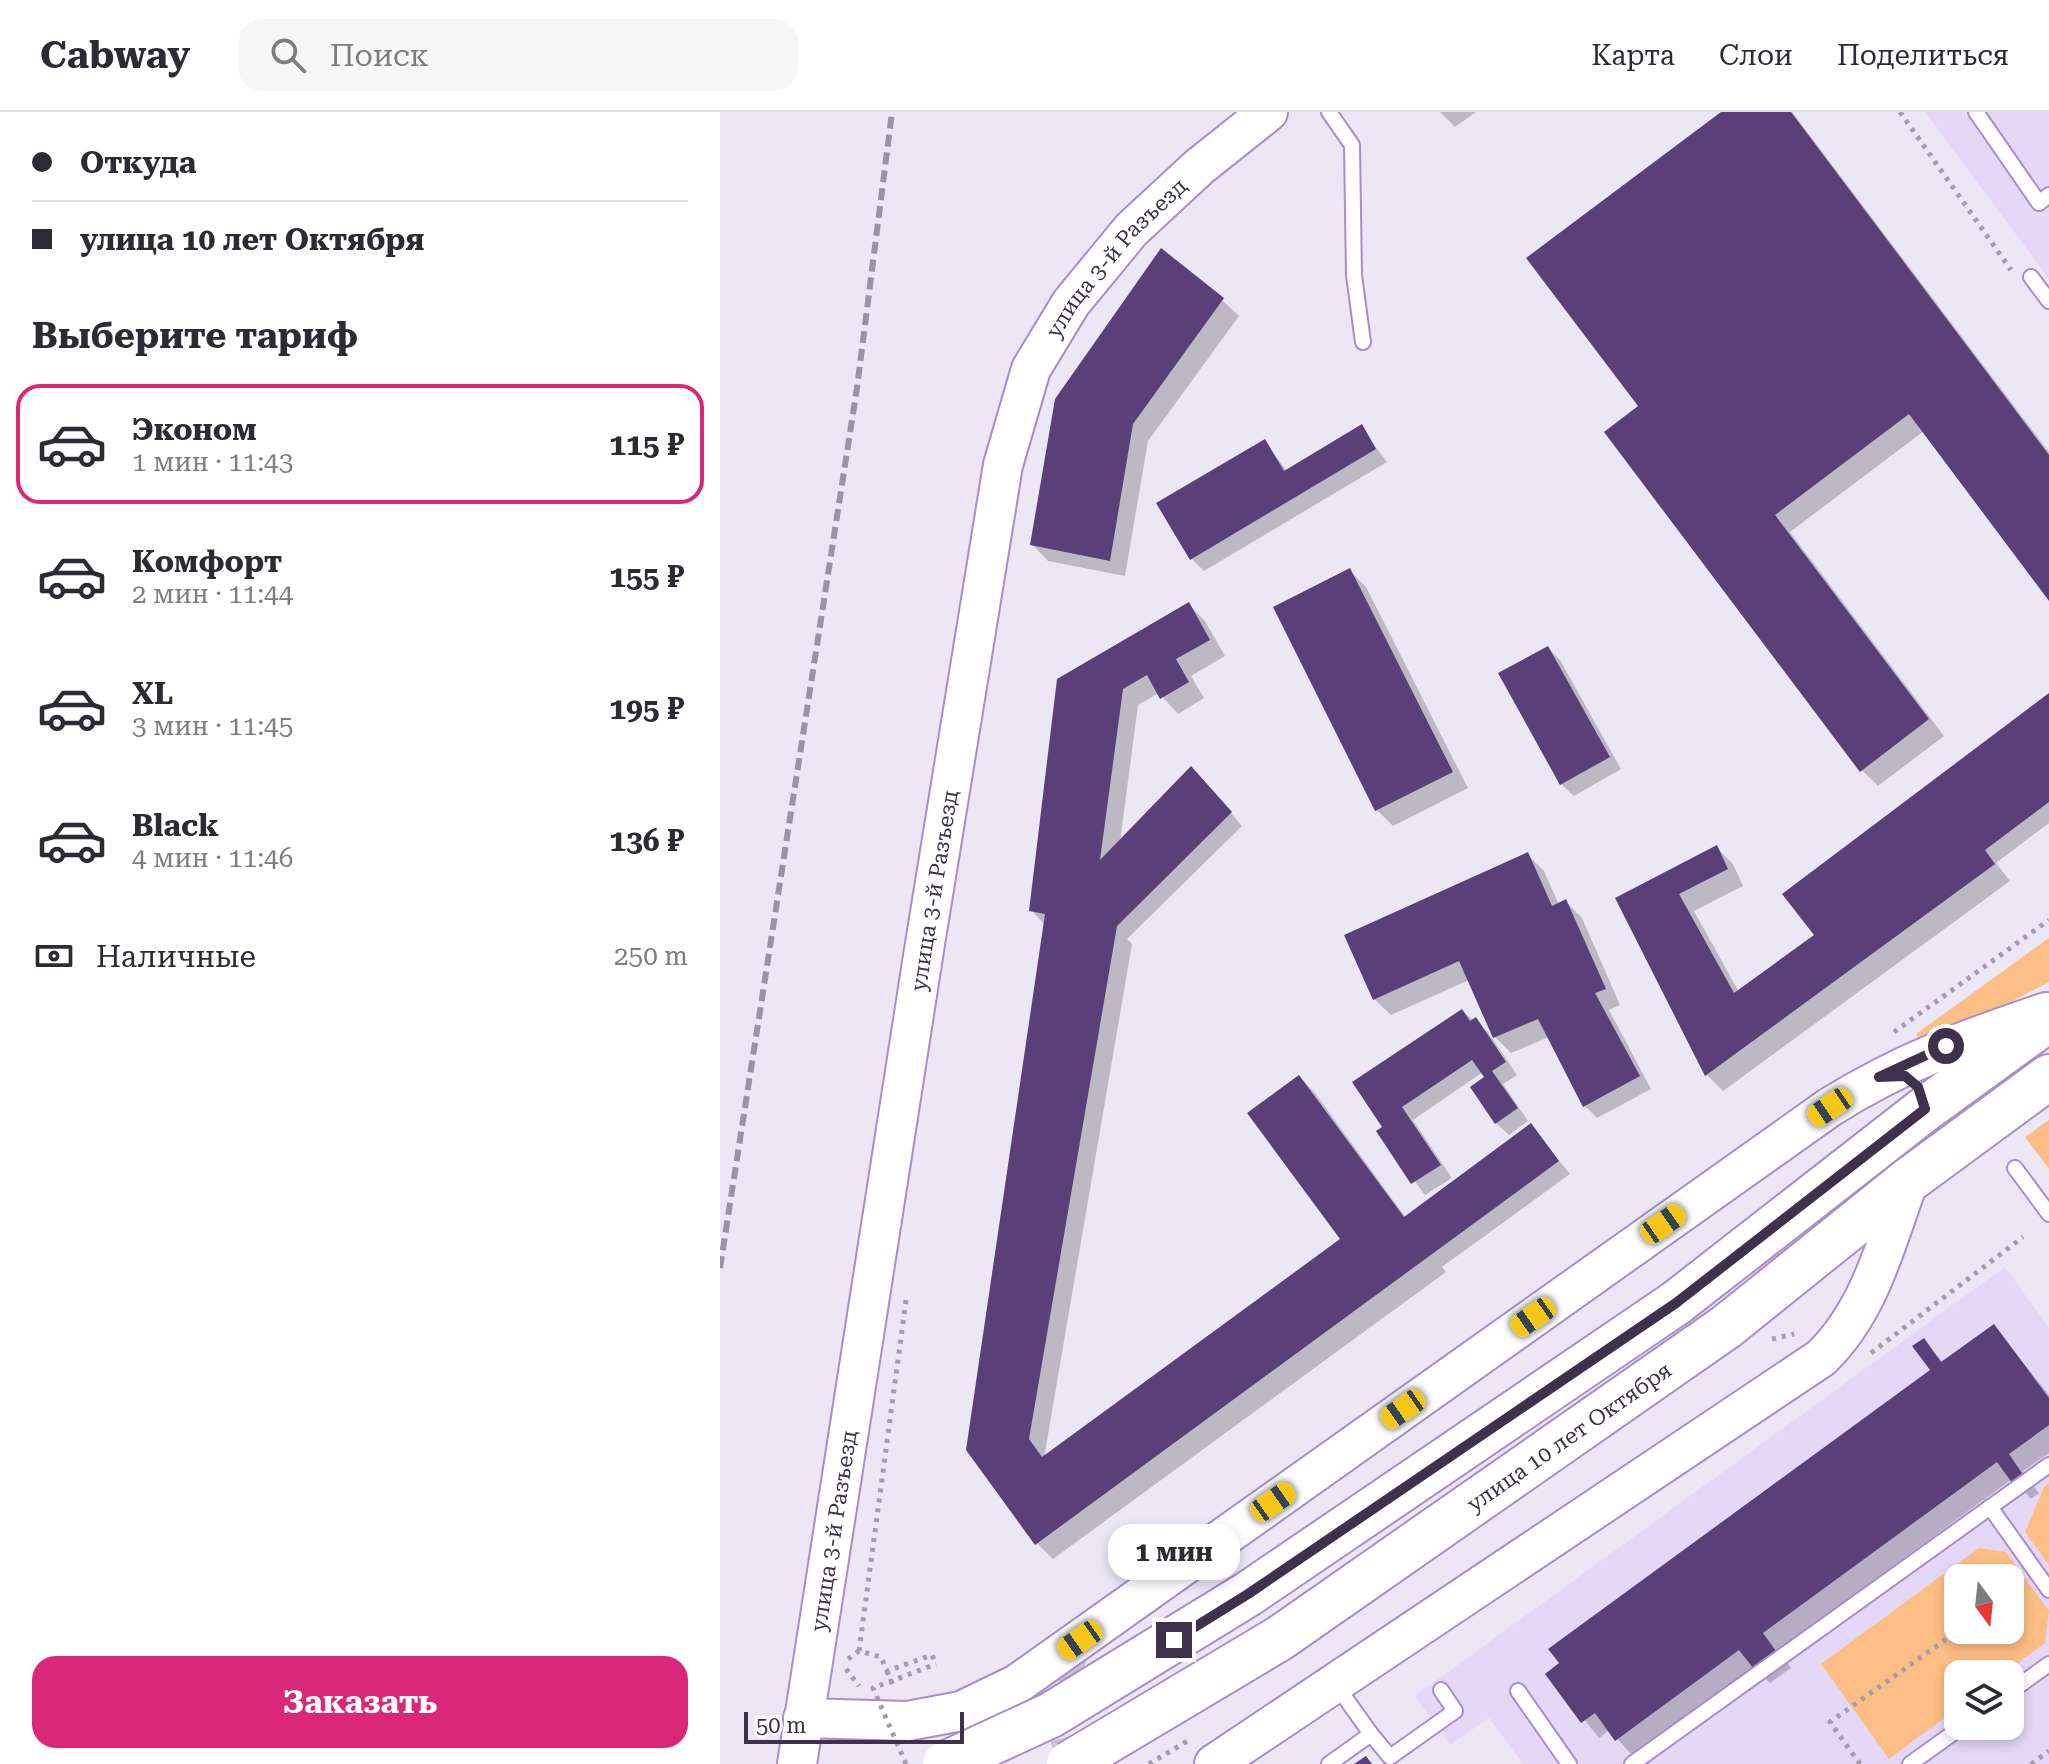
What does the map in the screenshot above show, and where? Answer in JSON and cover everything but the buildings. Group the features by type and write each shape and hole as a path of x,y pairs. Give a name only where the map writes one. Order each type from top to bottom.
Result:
{"main road":[{"name":"улица 3-й Разъезд","path":"797,1764 1003,465 1031,369 1071,303 1131,230 1199,167 1268,112"},
{"path":"803,1718 908,1721 961,1711 1017,1684 1793,1132 1879,1077 1925,1054 2049,1011"},
{"path":"945,1764 1051,1715 1248,1594 1676,1303 1925,1109 2049,1019"},
{"path":"1879,1077 1905,1076 1918,1087 1925,1109"},
{"name":"улица 10 лет Октября","path":"1069,1764 1280,1638 1726,1327 1909,1180 2049,1077"},
{"path":"1214,1764 1821,1358 1844,1336 1859,1313 1909,1180"}],"lane":[{"path":"1329,112 1352,145 1354,275 1363,342"},
{"path":"1976,112 2039,203 2049,195"},
{"path":"2031,277 2049,301"},
{"path":"2015,1168 2049,1214"},
{"path":"1632,1764 2049,1465"},
{"path":"1990,1507 2049,1590"},
{"path":"2024,1682 2049,1664"},
{"path":"1335,1684 1390,1757 1455,1711 1441,1690"},
{"path":"1518,1691 1569,1764"},
{"path":"1329,1764 1371,1734"},
{"path":"1910,1764 1944,1740"}],"path":[{"path":"1900,112 2014,272"},
{"path":"1860,1764 1830,1722 1944,1641"},
{"path":"842,1663 859,1651 881,1657 897,1696"},
{"path":"887,1671 932,1655 936,1664 873,1688 906,1764"},
{"path":"2031,1764 2049,1751"}],"shaded area":[{"path":"1925,112 2049,112 2049,279 2041,268"},
{"path":"2049,938 2049,982 1997,1009 1918,1037 1916,1034"},
{"path":"2049,1120 2049,1169 2025,1137"},
{"path":"2005,1267 2049,1328 2049,1764 1523,1764 1489,1718 1450,1745 1415,1696"},
{"path":"2049,1483 2049,1565 2025,1532 2044,1487"},
{"path":"1979,1548 2006,1552 2015,1564 1957,1564"},
{"path":"1944,1574 1944,1644 2024,1644 2024,1577 2049,1611 2045,1643 2022,1660 1944,1660 1944,1718 1889,1759 1821,1664"}],"tunnel":[{"path":"1074,1764 1063,1732 1061,1701 1080,1640"}],"railway":[{"path":"720,1268 857,388 892,112"}],"route":[{"path":"1174,1640 1248,1594 1676,1303 1925,1109 1918,1087 1905,1076 1879,1077 1946,1046"}]}
